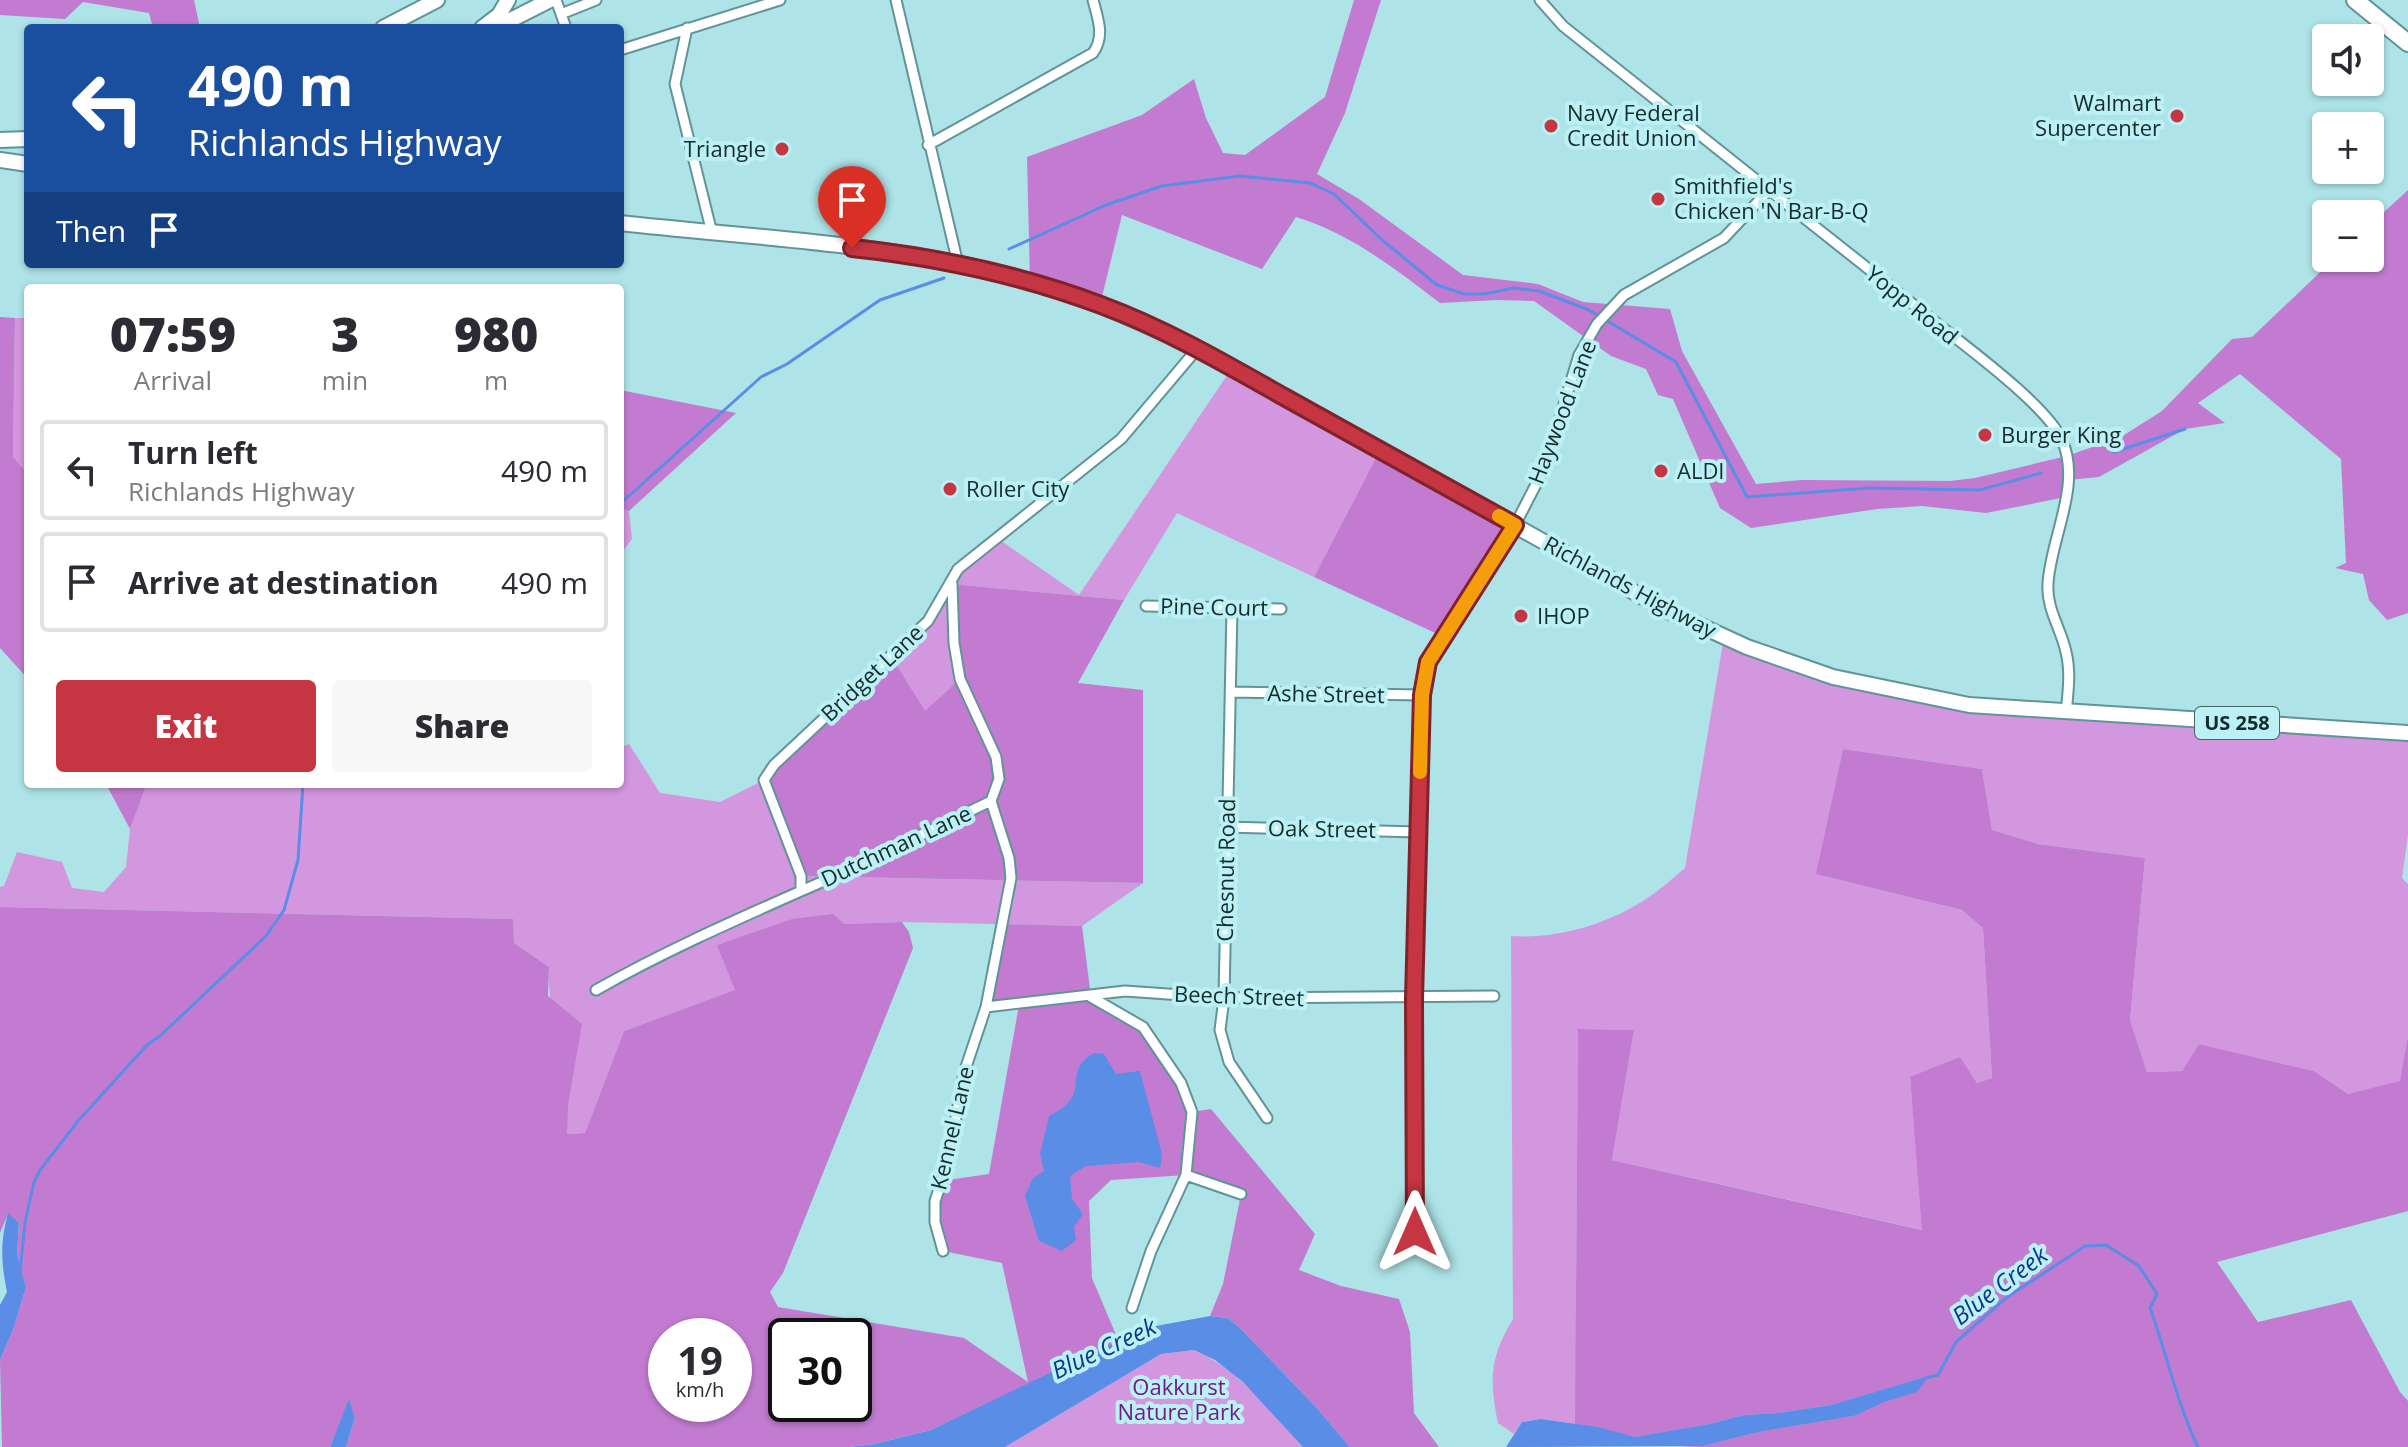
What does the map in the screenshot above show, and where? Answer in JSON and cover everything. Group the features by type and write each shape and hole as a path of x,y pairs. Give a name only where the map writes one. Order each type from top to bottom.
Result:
{"highway":[{"path":"2355,0 2408,43"}],"main road":[{"path":"391,24 437,0"},
{"path":"487,24 499,15 508,0"},
{"path":"503,24 550,0"},
{"path":"0,140 24,139"},
{"path":"0,160 24,163"},
{"name":"Richlands Highway","path":"624,223 872,250 958,264 1030,282 1100,305 1197,349 1666,610 1747,647 1833,677 1927,699 1969,705 2408,733"}],"street":[{"path":"556,0 565,24"},
{"path":"561,14 596,0"},
{"path":"624,49 780,0"},
{"path":"896,0 958,264"},
{"path":"928,145 1093,53 1100,44 1101,32 1093,0"},
{"name":"Yopp Road","path":"1540,0 1563,26 2049,419 2067,456 2066,497 2048,585 2050,611 2066,653 2066,713"},
{"path":"687,28 675,84 712,233"},
{"name":"Haywood Lane","path":"1415,1232 1414,999 1422,695 1428,662 1515,525 1545,467 1579,355 1597,324 1624,295 1724,238 1769,190"},
{"name":"Bridget Lane","path":"801,891 801,876 764,780 774,765 928,621 958,569 1121,439 1197,349"},
{"name":"Dutchman Lane","path":"596,990 656,955 801,891 991,801 999,779 996,757 960,679 954,643 952,584"},
{"name":"Pine Court","path":"1146,606 1281,609"},
{"name":"Chesnut Road","path":"1232,608 1224,998 1220,1030 1229,1062 1267,1118"},
{"name":"Ashe Street","path":"1231,692 1422,695"},
{"name":"Kennel Lane","path":"943,1251 935,1222 935,1201 948,1162 968,1060 986,1007 1011,878 1009,858 991,801"},
{"name":"Oak Street","path":"1226,827 1419,832"},
{"name":"Beech Street","path":"986,1007 1125,991 1224,998 1414,999 1494,996"},
{"path":"1091,997 1143,1027 1181,1083 1192,1112 1186,1175 1151,1251 1132,1308"},
{"path":"1186,1175 1241,1194"}],"green space":[{"path":"15,318 24,318 24,469 13,457"},
{"path":"1232,368 1380,450 1314,577 1177,513 1124,600 952,584 960,679 925,712 891,656 928,621 958,569 997,538 1079,595"},
{"path":"624,509 629,511 632,539 624,550"},
{"path":"1724,637 1790,664 1833,677 1969,705 2408,733 2408,835 2402,878 2408,884 2408,1035 2400,1082 2348,1094 2314,1071 2199,1044 2182,1071 2147,1072 2130,1020 2145,858 2038,844 1992,830 1982,769 1843,749 1817,874 1962,910 1983,928 1992,1078 1977,1083 1960,1058 1910,1078 1923,1230 1612,1160 1634,1030 1578,1029 1576,1307 1596,1314 1610,1311 1656,1270 1674,1260 1721,1257 1737,1261 1751,1273 1775,1285 1801,1286 1903,1269 1935,1275 1969,1246 2000,1212 2041,1198 2126,1186 2158,1194 2174,1218 2175,1254 2157,1294 2116,1314 2095,1337 2079,1345 2036,1351 1986,1411 1947,1447 1679,1447 1703,1446 1759,1432 1854,1416 1884,1402 1917,1392 1927,1377 1831,1405 1744,1415 1635,1437 1598,1427 1541,1419 1522,1422 1514,1434 1498,1423 1493,1394 1494,1369 1500,1345 1513,1319 1511,936 1546,935 1598,923 1646,899 1685,868"},
{"path":"629,744 660,793 720,802 764,780 801,876 1143,883 1082,926 902,922 844,924 718,944 736,990 624,1031 585,1133 566,1134 565,1092 551,1009 549,967 514,943 512,919 0,907 0,887 4,886 17,852 62,862 72,888 104,892 126,867 130,829 145,788 624,788 624,746"},
{"name":"Oakkurst Nature Park","path":"1194,1350 1211,1358 1240,1380 1303,1447 1005,1447 1161,1354"}],"shaded area":[{"path":"0,0 194,0 199,24 152,24 149,13 83,2 65,19 0,15"},
{"path":"1354,0 1381,0 1345,113 1317,174 1359,199 1463,275 1538,284 1583,302 1670,309 1682,351 1756,484 1802,480 1950,481 1975,478 2067,456 2121,437 2162,411 2232,339 2252,337 2320,272 2384,272 2384,212 2408,190 2408,613 2387,620 2369,600 2363,574 2335,568 2346,563 2341,459 2240,374 2198,403 2225,423 2185,429 2099,477 2068,480 2066,497 1986,513 1922,506 1877,509 1751,528 1720,508 1673,399 1658,395 1646,369 1611,356 1534,301 1440,303 1354,242 1296,217 1262,269 1122,215 1100,305 1030,282 1027,157 1142,115 1194,79 1206,118 1223,153 1245,155 1325,97"},
{"path":"0,317 15,318 13,457 24,469 24,675 0,648"},
{"path":"624,391 736,413 629,511 624,509"},
{"path":"1380,450 1515,525 1444,637 1314,577"},
{"path":"952,584 1124,600 1078,683 1143,690 1143,883 801,876 764,780 891,656 925,711 960,679"},
{"path":"1843,749 1982,769 1992,830 2038,844 2145,858 2130,1020 2147,1072 2182,1071 2199,1044 2314,1071 2348,1094 2400,1081 2408,1035 2408,1211 2217,1262 2258,1322 2351,1300 2400,1392 2408,1401 2408,1447 1679,1447 1703,1446 1759,1432 1854,1416 1927,1377 1831,1405 1744,1415 1635,1437 1575,1424 1578,1029 1634,1030 1612,1160 1922,1230 1910,1077 1960,1057 1977,1083 1992,1078 1983,928 1962,910 1816,874"},
{"path":"108,788 145,788 130,829"},
{"path":"0,907 513,919 514,943 549,967 548,996 582,1024 568,1105 567,1134 585,1133 624,1031 735,990 717,945 792,919 833,914 844,924 902,922 909,932 913,948 783,1273 770,1292 778,1307 844,1318 768,1318 768,1422 872,1422 872,1323 964,1338 1028,1382 1002,1263 943,1251 935,1222 941,1181 989,1174 1019,1005 986,1007 1002,924 1082,926 1091,997 1143,1027 1161,1051 1192,1112 1211,1109 1315,1234 1299,1270 1341,1286 1399,1299 1410,1332 1414,1413 1439,1447 1350,1447 1242,1330 1228,1318 1210,1316 1223,1284 1241,1194 1186,1175 1111,1180 1089,1201 1092,1278 1119,1342 931,1430 875,1444 849,1447 346,1447 355,1418 349,1401 330,1447 2,1447 0,1360 26,1287 17,1254 19,1223 8,1214 0,1233"}],"water":[{"path":"1094,1053 1104,1054 1116,1074 1140,1071 1162,1154 1160,1168 1139,1162 1086,1166 1070,1176 1072,1199 1083,1214 1074,1227 1076,1240 1062,1251 1039,1241 1025,1196 1033,1178 1044,1171 1040,1154 1049,1116 1072,1098 1077,1072"},
{"path":"8,1213 19,1223 17,1254 26,1287 0,1360 0,1305 7,1292 3,1243"},
{"path":"1210,1316 1228,1318 1242,1330 1350,1447 1303,1447 1243,1382 1215,1360 1194,1350 1161,1354 1005,1447 849,1447 931,1430 1087,1355 1156,1326"},
{"path":"1929,1376 1917,1392 1884,1402 1854,1416 1759,1432 1703,1446 1506,1447 1522,1422 1541,1419 1598,1427 1635,1437 1744,1415 1831,1405"},
{"path":"349,1399 355,1418 346,1447 330,1447"}],"waterway":[{"path":"1009,249 1106,205 1162,186 1240,176 1310,183 1334,194 1381,239 1437,285 1464,294 1485,294 1513,288 1539,291 1589,310 1676,362 1747,497 1869,488 1980,490 2041,473"},
{"path":"624,500 761,377 787,364 880,300 944,278"},
{"path":"2114,452 2185,429"},
{"path":"20,1272 25,1222 34,1182 40,1170 78,1121 147,1045 266,936 284,910 298,860 303,788"},
{"name":"Blue Creek","path":"1926,1378 1938,1375 1956,1342 2006,1298 2085,1246 2106,1245 2139,1266 2157,1294 2150,1308 2198,1447"}],"slow traffic":[{"path":"1420,772 1422,695 1428,662 1515,525 1499,516"}],"place":[{"name":"Walmart Supercenter","path":"2177,116"},
{"name":"Navy Federal Credit Union","path":"1551,126"},
{"name":"Triangle","path":"782,149"},
{"name":"Smithfield's Chicken 'N Bar-B-Q","path":"1658,199"},
{"name":"Burger King","path":"1985,435"},
{"name":"ALDI","path":"1661,471"},
{"name":"Roller City","path":"950,489"},
{"name":"IHOP","path":"1521,616"}],"route":[{"path":"852,248 916,256 996,272 1136,319 1232,368 1515,525 1428,662 1422,695 1414,999 1415,1232"}]}
